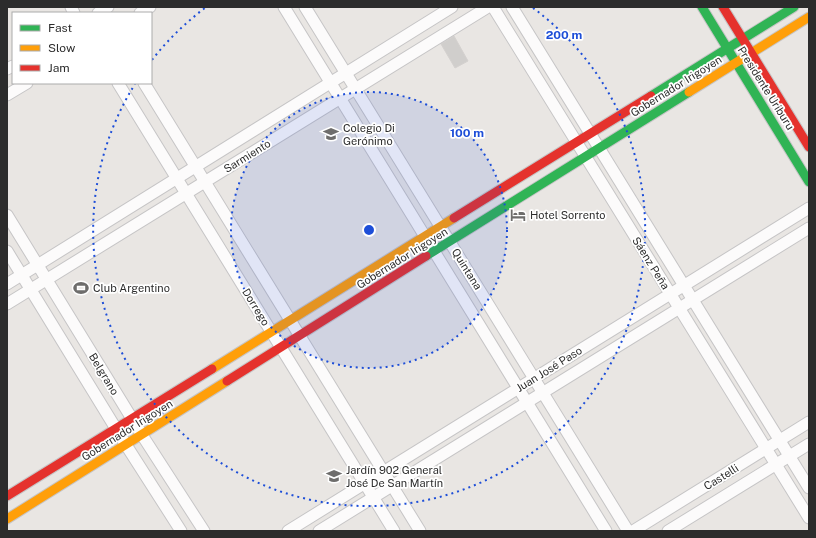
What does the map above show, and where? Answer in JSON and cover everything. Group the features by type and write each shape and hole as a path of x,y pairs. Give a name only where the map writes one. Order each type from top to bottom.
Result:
{"street":[{"name":"Quintana","path":"284,7 606,531"},
{"name":"Quintana","path":"306,7 628,531"},
{"name":"Sarmiento","path":"7,284 452,7"},
{"name":"Sarmiento","path":"7,304 488,7"},
{"name":"Sáenz Peña","path":"493,7 809,518"},
{"name":"Sáenz Peña","path":"512,7 809,488"},
{"name":"Presidente Uriburu","path":"702,7 809,182"},
{"name":"Presidente Uriburu","path":"723,7 809,147"},
{"name":"Gobernador Irigoyen","path":"7,496 794,7"},
{"name":"Gobernador Irigoyen","path":"7,519 809,17"},
{"path":"7,95 25,84"},
{"name":"Dorrego","path":"119,84 394,531"},
{"name":"Dorrego","path":"145,84 420,531"},
{"name":"Juan José Paso","path":"288,531 809,208"},
{"name":"Belgrano","path":"7,216 131,419 204,531"},
{"name":"Juan José Paso","path":"319,531 809,228"},
{"name":"Belgrano","path":"7,251 126,445 181,531"},
{"name":"Castelli","path":"633,531 809,422"},
{"name":"Castelli","path":"668,531 809,444"}],"building":[{"path":"454,36 468,61 455,68 441,44"}],"traffic: fast":[{"path":"702,7 809,182"},
{"path":"651,96 794,7"},
{"path":"426,256 689,92"}],"traffic: slow":[{"path":"689,92 809,17"},
{"path":"212,369 454,218"},
{"path":"7,519 227,381"}],"traffic: jam":[{"path":"723,7 809,147"},
{"path":"454,218 651,96"},
{"path":"227,381 426,256"},
{"path":"7,496 212,369"}],"place":[{"name":"Colegio Di Gerónimo","path":"331,134"},
{"name":"Hotel Sorrento","path":"518,215"},
{"name":"Club Argentino","path":"81,288"},
{"name":"Jardín 902 General José De San Martín","path":"334,476"}]}
